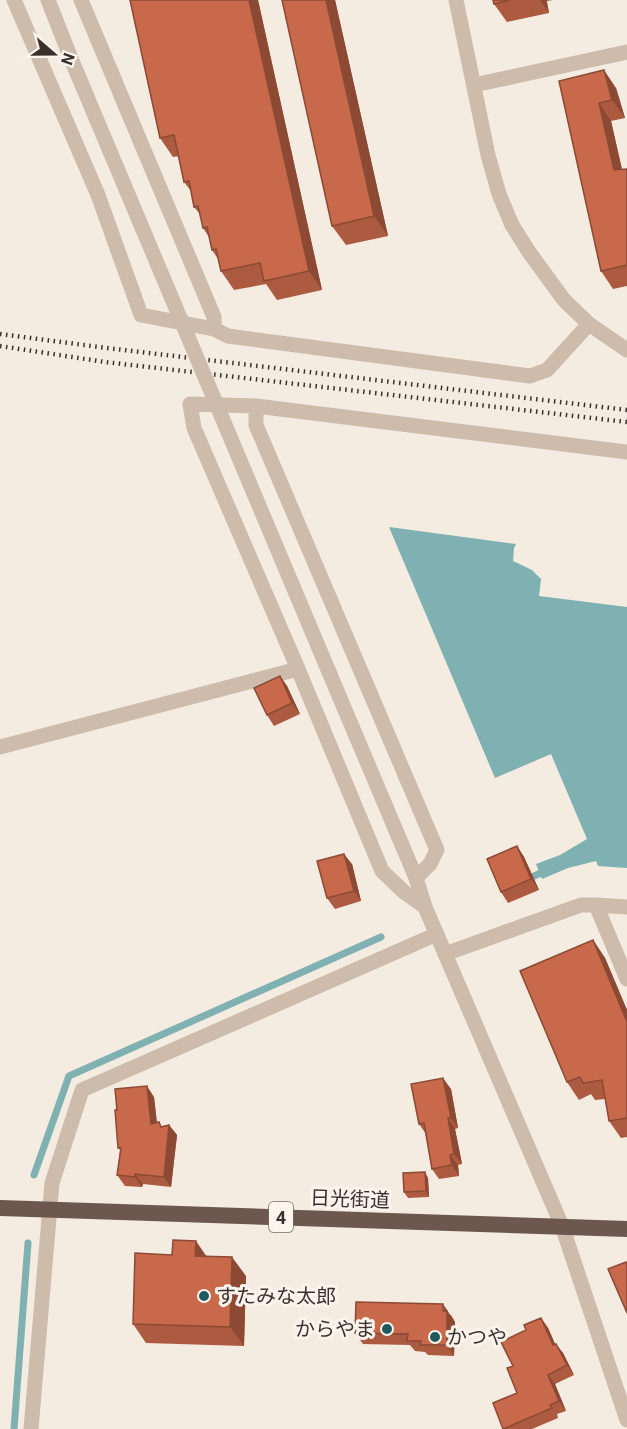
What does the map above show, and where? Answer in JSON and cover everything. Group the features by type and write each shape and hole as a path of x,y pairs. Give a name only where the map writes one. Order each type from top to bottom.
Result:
{"highway":[{"name":"日光街道","path":"0,1208 627,1229"}],"street":[{"path":"14,0 98,195 141,315 214,329 228,336 530,376 547,370 589,324"},
{"path":"48,0 416,878 425,907 562,1226 627,1420"},
{"path":"81,0 214,317 214,329"},
{"path":"456,0 488,155 499,194 512,225 564,300 589,324 627,350"},
{"path":"474,85 627,52"},
{"path":"425,907 404,892 382,871 194,428 190,404 256,406 627,452"},
{"path":"256,406 256,425 437,850 430,864 416,878"},
{"path":"0,747 298,669"},
{"path":"445,954 581,905 627,907"},
{"path":"596,905 627,979"},
{"path":"31,1429 52,1183 82,1090 437,934"}],"water":[{"path":"389,527 516,544 513,561 532,570 541,579 539,596 627,607 627,868 598,866 596,861 568,868 542,879 536,864 560,855 587,839 551,754 495,778"}],"building":[{"path":"130,0 249,0 309,271 264,281 260,263 221,271 216,249 212,250 207,227 203,228 198,206 194,207 189,181 184,182 174,135 160,138"},
{"path":"282,0 326,0 374,216 332,226"},
{"path":"493,0 510,0 494,4"},
{"path":"604,70 612,100 599,103 614,170 627,169 627,265 601,271 559,81"},
{"path":"280,676 292,703 267,715 254,688"},
{"path":"517,846 531,879 501,892 487,859"},
{"path":"344,854 354,891 327,898 317,861"},
{"path":"593,940 627,1022 627,1118 609,1121 602,1080 583,1083 580,1077 567,1082 520,971"},
{"path":"443,1078 451,1118 448,1118 454,1154 450,1155 452,1165 432,1169 424,1123 419,1124 411,1084"},
{"path":"147,1086 151,1124 159,1122 161,1127 169,1125 164,1177 117,1175 121,1148 118,1148 115,1089"},
{"path":"425,1172 426,1191 404,1192 403,1173"},
{"path":"173,1240 196,1241 195,1256 232,1257 230,1327 133,1324 135,1253 172,1255"},
{"path":"626,1262 627,1265 627,1313 608,1269"},
{"path":"356,1302 443,1304 443,1311 447,1311 447,1345 420,1345 421,1341 407,1341 408,1334 355,1333"},
{"path":"541,1318 553,1345 556,1344 567,1365 548,1375 559,1401 550,1405 552,1408 503,1429 493,1403 517,1393 507,1368 513,1366 501,1342 526,1330 524,1325"}],"waterway":[{"path":"532,877 547,870"},
{"path":"34,1175 69,1076 381,937"},
{"path":"14,1429 28,1243"}],"railway":[{"path":"0,334 627,410"},
{"path":"0,346 105,362 627,422"}],"place":[{"name":"すたみな太郎","path":"204,1296"},
{"name":"からやま","path":"387,1329"},
{"name":"かつや","path":"435,1337"}]}
